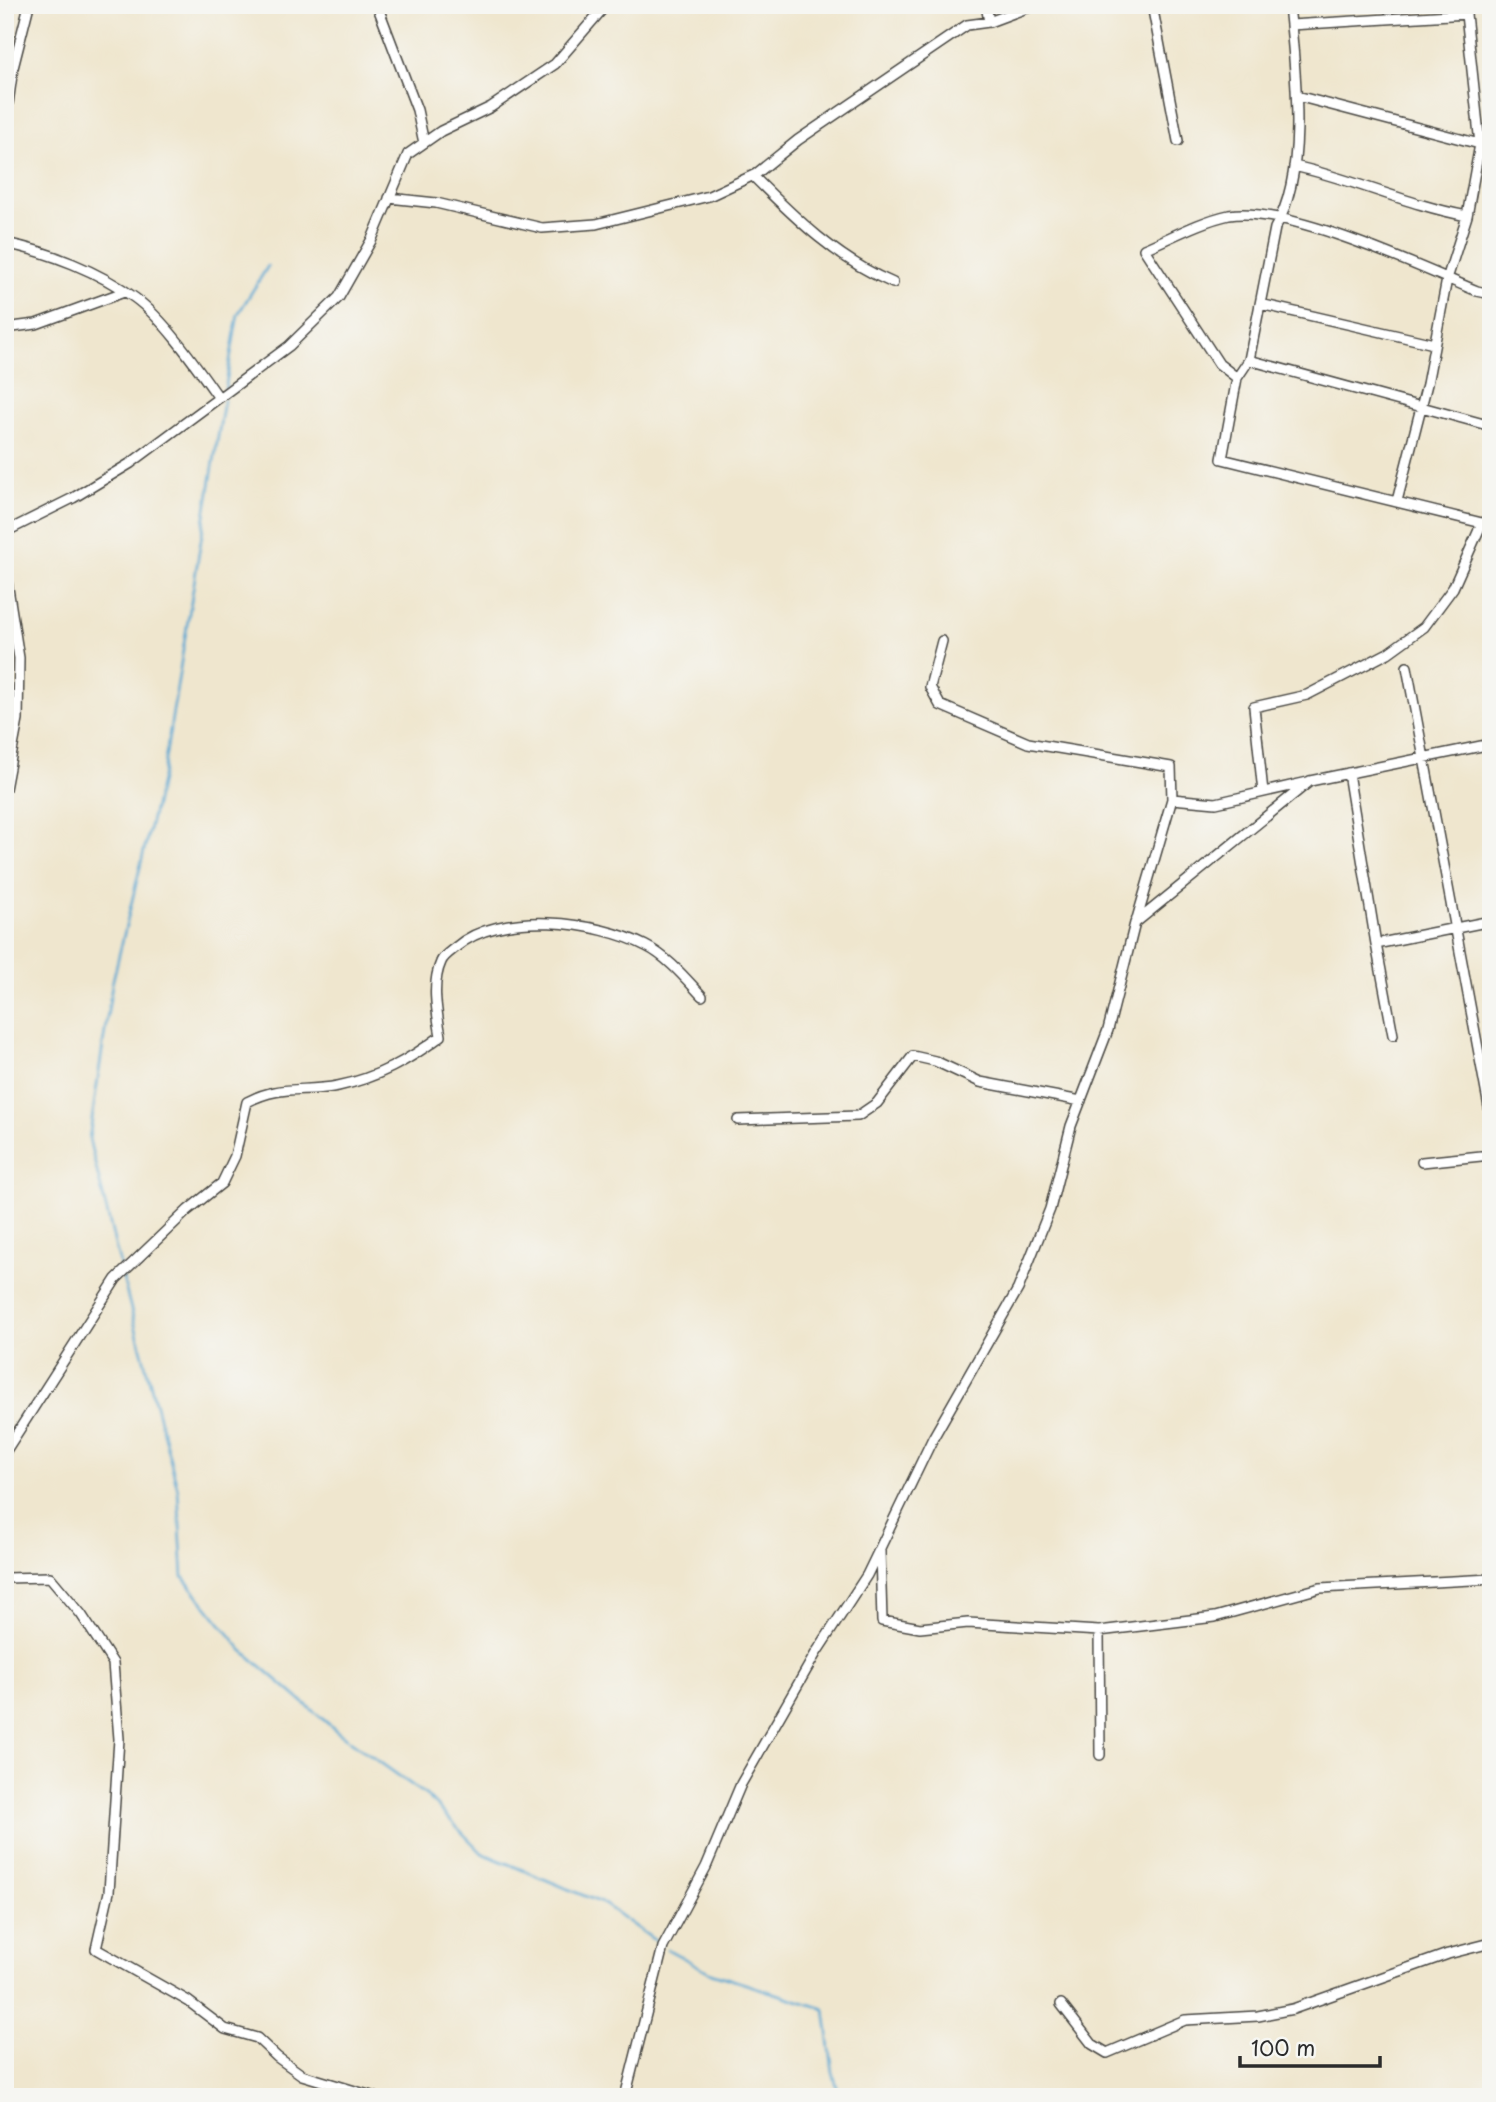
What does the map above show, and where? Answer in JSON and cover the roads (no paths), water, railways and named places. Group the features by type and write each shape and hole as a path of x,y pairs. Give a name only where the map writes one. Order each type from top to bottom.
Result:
{"street":[{"path":"5,125 13,68 29,5"},
{"path":"377,5 417,110 424,144"},
{"path":"5,532 73,499 131,463 289,346 339,297 372,239 408,154 442,131 491,107 555,64 606,5"},
{"path":"986,5 989,22"},
{"path":"389,198 436,204 542,228 596,225 719,193 753,176 847,106 967,26 989,22 1035,5"},
{"path":"1152,5 1178,141"},
{"path":"1263,792 1254,707 1307,695 1388,653 1424,626 1453,588 1486,521 1222,459 1237,378 1249,360 1275,228 1281,218 1294,166 1297,96 1289,5"},
{"path":"1291,25 1466,9 1480,144 1467,216 1447,279 1421,407 1397,501"},
{"path":"1297,96 1491,147"},
{"path":"1294,166 1336,176 1443,212 1467,216"},
{"path":"753,176 802,225 867,272 893,283"},
{"path":"1237,378 1219,364 1144,249 1228,215 1281,218 1372,248 1491,294"},
{"path":"5,243 35,249 136,298 180,345 219,398"},
{"path":"5,328 36,324 124,292"},
{"path":"1260,304 1434,344"},
{"path":"1249,360 1491,426"},
{"path":"5,569 19,658 18,720 5,789"},
{"path":"625,2097 663,1947 706,1867 741,1784 816,1653 867,1576 933,1438 1018,1289 1050,1209 1081,1101 1108,1030 1135,923 1172,799 1171,766 1028,743 940,705 930,687 933,666 942,641"},
{"path":"1407,667 1426,757 1491,1118"},
{"path":"1172,799 1216,803 1491,744"},
{"path":"1348,773 1393,1035"},
{"path":"1135,923 1310,781"},
{"path":"1376,944 1491,921"},
{"path":"5,1452 116,1279 188,1210 222,1184 235,1156 247,1102 270,1090 338,1086 386,1072 417,1054 440,1036 436,979 441,960 464,940 495,928 520,924 560,924 606,932 647,946 702,996"},
{"path":"738,1120 858,1116 877,1103 913,1056 934,1061 980,1082 1081,1101"},
{"path":"1422,1162 1491,1155"},
{"path":"880,1549 882,1621 920,1628 968,1623 1099,1632 1215,1617 1320,1588 1491,1578"},
{"path":"5,1578 50,1577 81,1614 113,1663 118,1739 109,1892 96,1949 188,2001 225,2029 257,2038 302,2075 375,2097"},
{"path":"1099,1632 1100,1755"},
{"path":"1061,2004 1091,2044 1107,2053 1185,2020 1258,2016 1293,2009 1458,1951 1491,1943"}],"waterway":[{"path":"225,390 238,314 268,266"},
{"path":"121,1269 89,1139 112,984 163,772 224,400"},
{"path":"122,1275 178,1490 183,1577 242,1650 339,1733 427,1796 482,1853 604,1904 661,1945"},
{"path":"667,1949 711,1973 825,2009 833,2073 840,2097"}]}
